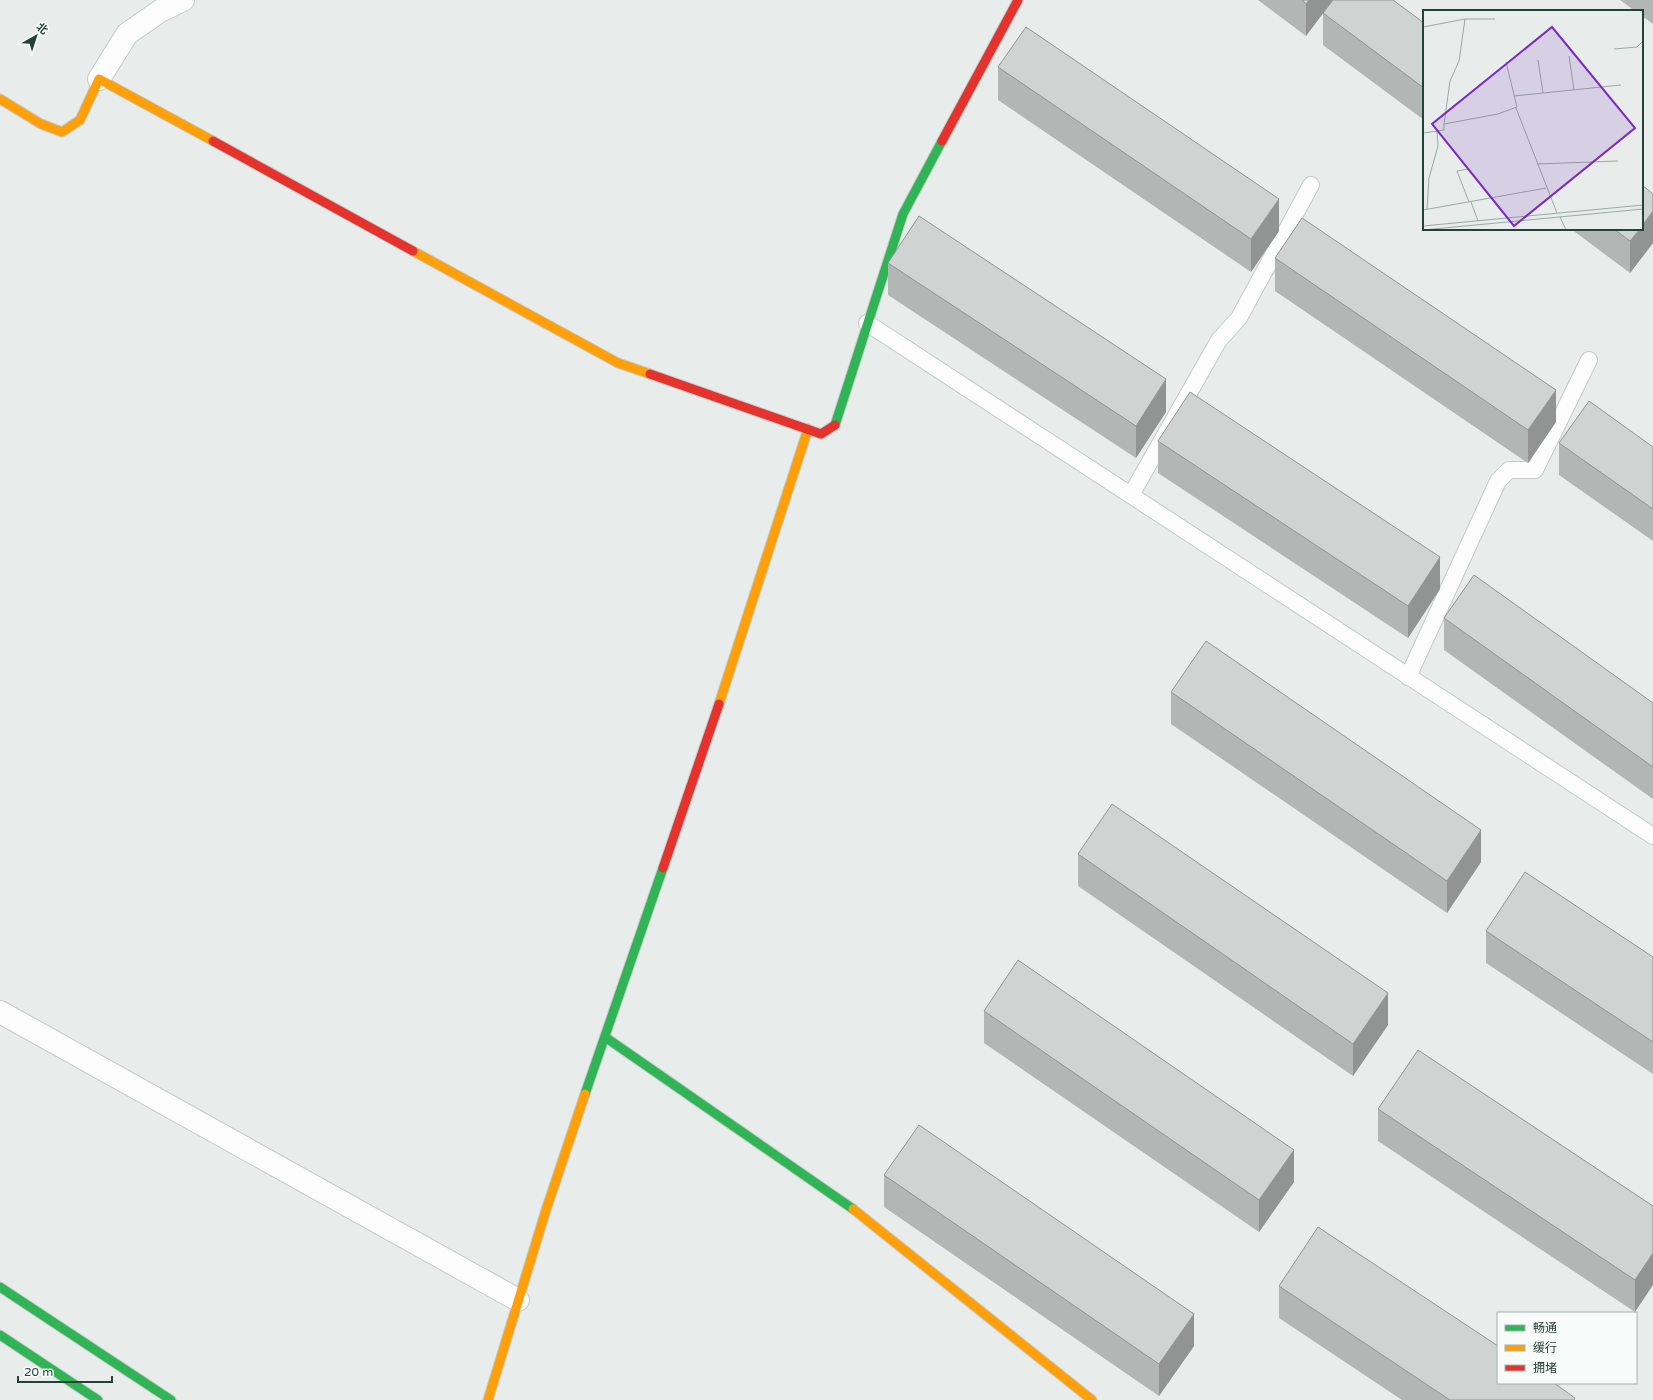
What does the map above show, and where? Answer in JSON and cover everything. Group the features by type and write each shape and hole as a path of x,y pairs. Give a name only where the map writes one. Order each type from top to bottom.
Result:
{"street":[{"path":"0,99 41,124 62,132 80,120 99,79 127,34 160,11 183,0"},
{"path":"99,79 618,363 821,434 835,425 903,214 1018,0"},
{"path":"488,1400 546,1210 727,680 808,429"},
{"path":"0,1012 518,1300"},
{"path":"605,1037 854,1210 1092,1400"},
{"path":"0,1287 171,1400"},
{"path":"0,1335 98,1400"}],"lane":[{"path":"1131,496 1219,340 1238,318 1311,185"},
{"path":"867,323 1653,836"},
{"path":"1408,676 1498,481 1509,470 1535,470 1589,360"}],"building":[{"path":"1302,0 1309,0 1306,4"},
{"path":"1333,0 1393,0 1423,22 1423,87 1323,13"},
{"path":"1026,27 1279,199 1251,239 998,67"},
{"path":"1643,186 1653,194 1653,211 1643,225"},
{"path":"919,216 1166,379 1136,426 888,263"},
{"path":"1302,218 1556,390 1528,430 1275,258"},
{"path":"1615,230 1639,230 1630,241"},
{"path":"1190,392 1440,557 1408,606 1158,441"},
{"path":"1589,401 1653,447 1653,509 1559,443"},
{"path":"1474,575 1653,703 1653,767 1444,618"},
{"path":"1206,641 1481,830 1447,881 1171,692"},
{"path":"1112,804 1388,993 1353,1044 1078,854"},
{"path":"1525,872 1653,957 1653,1042 1486,931"},
{"path":"1018,960 1294,1150 1259,1200 984,1011"},
{"path":"1418,1050 1653,1206 1653,1253 1635,1280 1378,1109"},
{"path":"919,1125 1194,1314 1159,1364 884,1175"},
{"path":"1318,1227 1497,1345 1497,1384 1555,1384 1575,1398 1574,1400 1450,1400 1279,1286"}],"traffic: fast":[{"path":"835,425 903,214 942,141"},
{"path":"585,1094 663,868"},
{"path":"605,1037 853,1209"},
{"path":"0,1287 171,1400"},
{"path":"0,1335 98,1400"}],"traffic: slow":[{"path":"0,99 41,124 62,132 80,120 99,79 213,141"},
{"path":"413,251 618,363 650,374"},
{"path":"719,704 808,429"},
{"path":"488,1400 546,1210 585,1094"},
{"path":"853,1209 1092,1400"}],"traffic: jam":[{"path":"942,141 1018,0"},
{"path":"213,141 413,251"},
{"path":"650,374 821,434 835,425"},
{"path":"663,868 719,704"}]}
